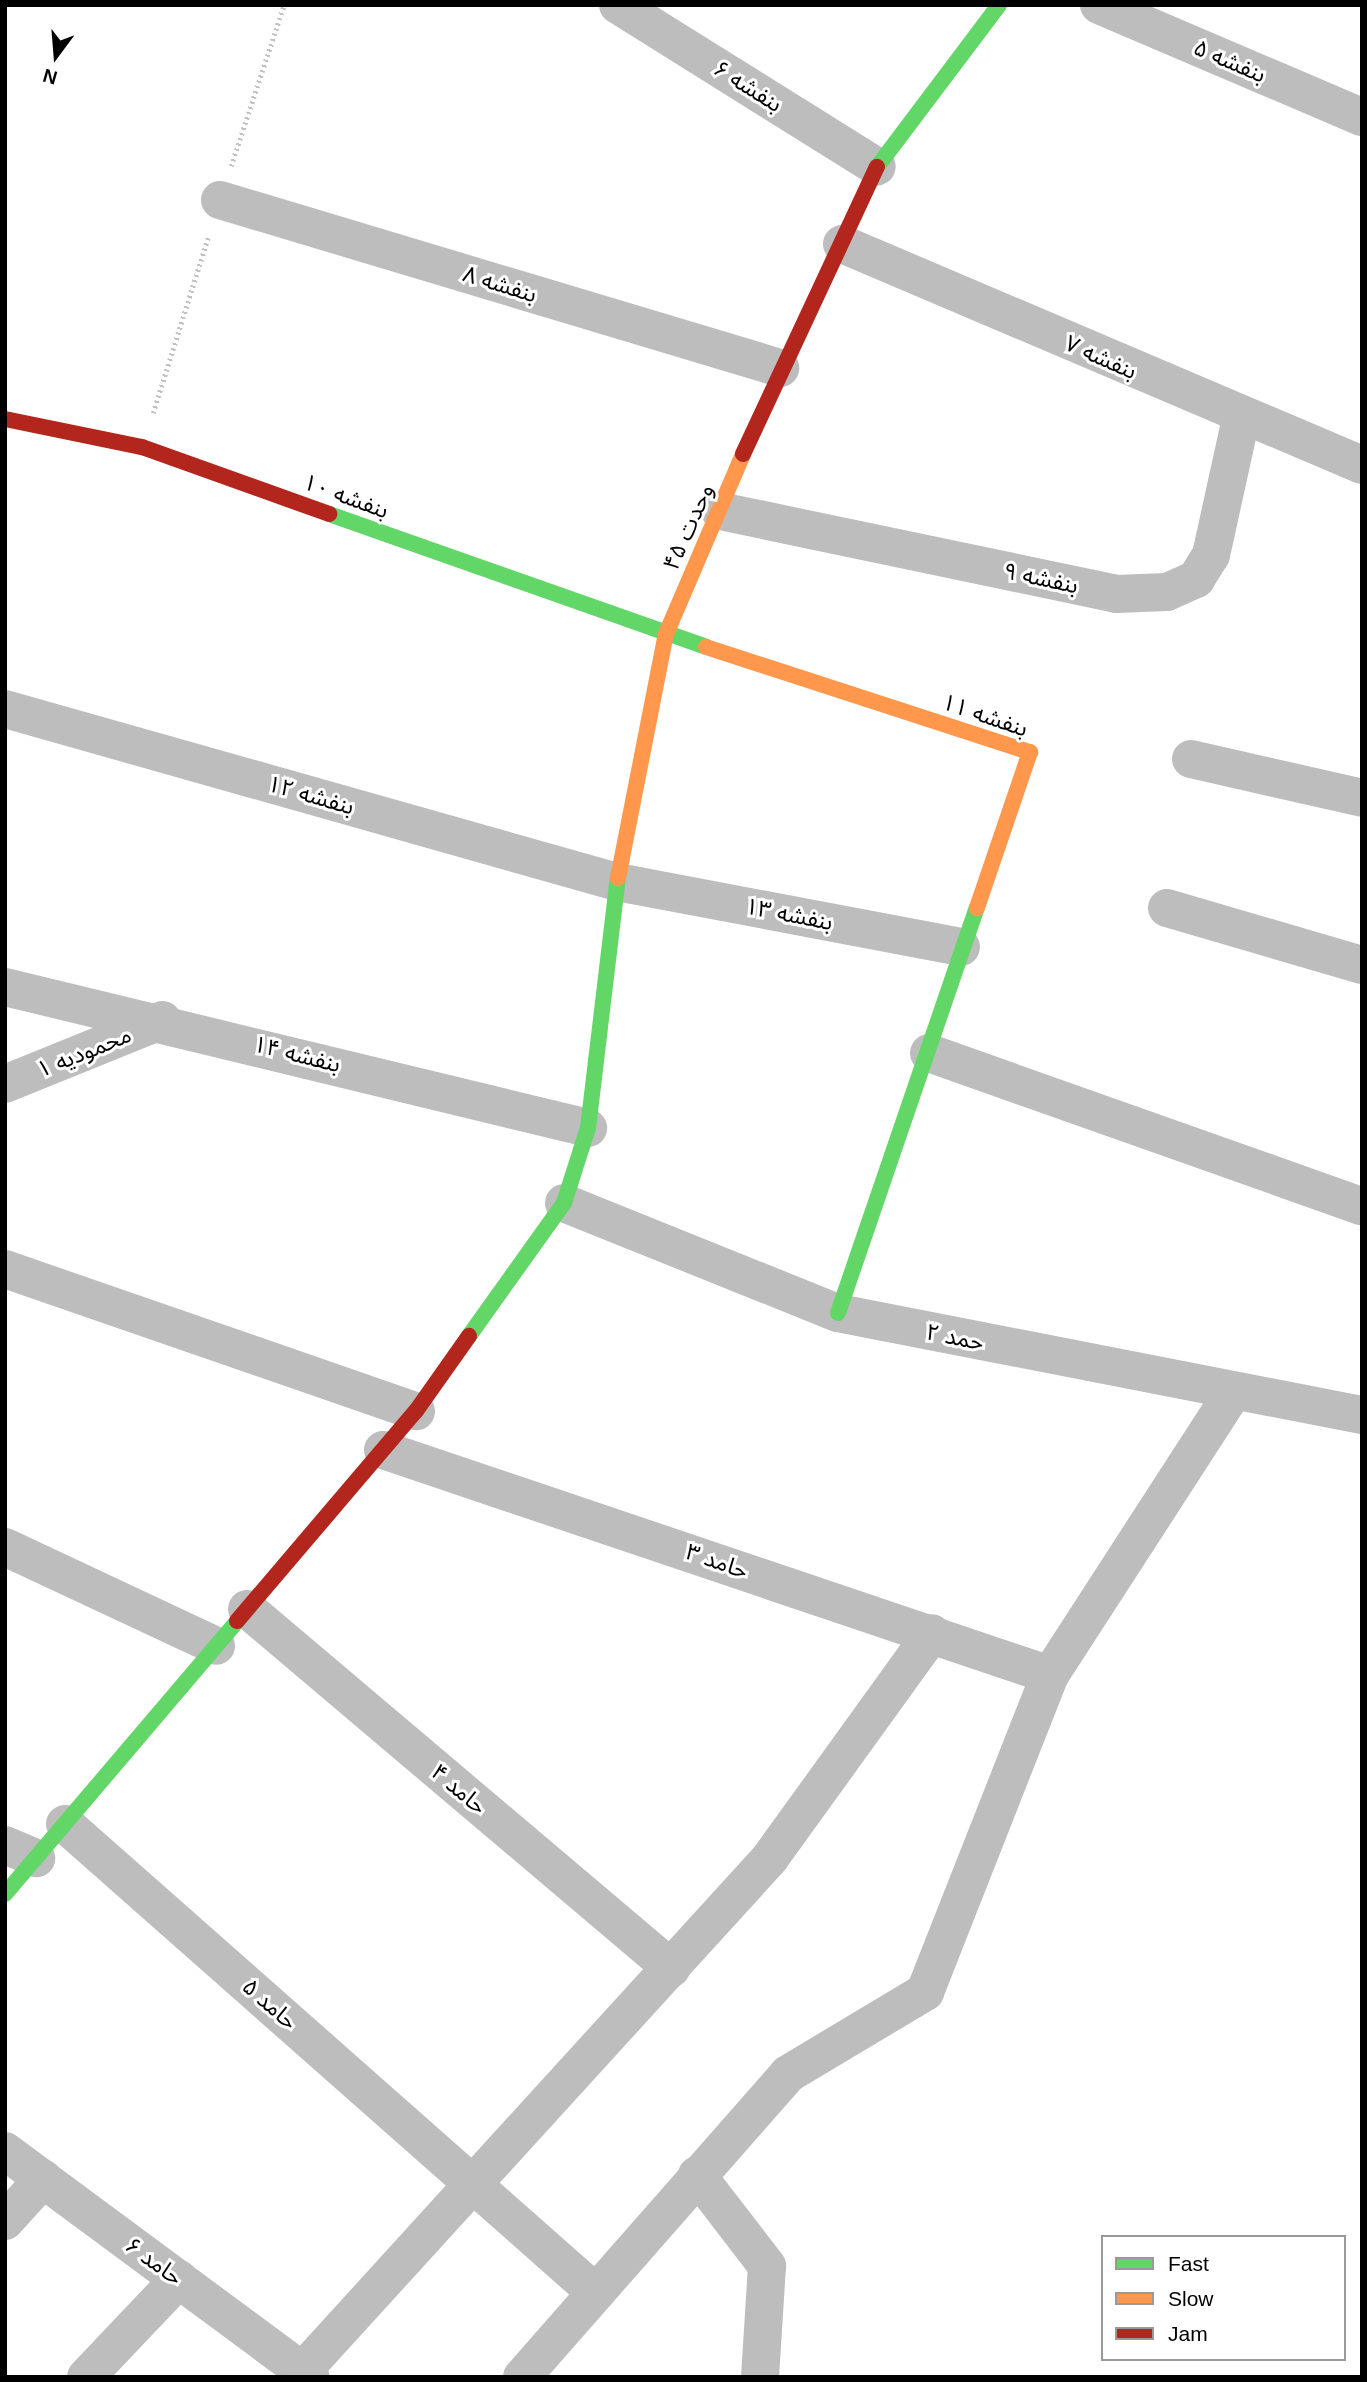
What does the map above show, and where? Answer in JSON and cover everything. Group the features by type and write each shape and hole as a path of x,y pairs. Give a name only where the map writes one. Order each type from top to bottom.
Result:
{"street":[{"name":"بنفشه ۶","path":"620,5 877,167"},
{"name":"وحدت ۴۵","path":"5,1894 21,1852 65,1824 416,1411 564,1203 588,1128 617,881 666,634 780,368 877,167 999,5"},
{"name":"بنفشه ۵","path":"1099,5 1362,117"},
{"name":"بنفشه ۸","path":"220,200 780,368"},
{"name":"بنفشه ۷","path":"842,244 1241,418 1362,465"},
{"name":"بنفشه ۹","path":"720,511 1116,594 1167,592 1196,579 1212,555 1241,418"},
{"name":"بنفشه ۱۰","path":"5,419 142,447 666,634"},
{"name":"بنفشه ۱۱","path":"666,634 1030,752 961,947 929,1053 838,1313"},
{"name":"بنفشه ۱۲","path":"5,709 617,881"},
{"path":"1191,759 1362,798"},
{"name":"بنفشه ۱۳","path":"617,881 961,947"},
{"path":"1167,908 1362,965"},
{"name":"بنفشه ۱۴","path":"5,987 163,1020 588,1128"},
{"name":"محمودیه ۱","path":"5,1084 163,1020"},
{"path":"929,1053 1362,1206"},
{"name":"حمد ۲","path":"564,1203 838,1313 1362,1415"},
{"path":"5,1269 416,1411"},
{"path":"522,2377 788,2074 925,1992 1050,1675 1233,1392"},
{"name":"حامد ۳","path":"383,1450 1050,1675"},
{"path":"5,1547 216,1646"},
{"name":"حامد ۴","path":"247,1609 671,1968"},
{"path":"304,2375 770,1858 932,1633"},
{"name":"حامد ۵","path":"65,1824 476,2184 596,2293"},
{"name":"حامد ۶","path":"5,2151 304,2375"},
{"path":"697,2175 767,2266 760,2377"},
{"path":"5,2221 43,2179"},
{"path":"86,2377 179,2279"}],"traffic: fast":[{"path":"877,167 999,5"},
{"path":"329,514 706,647"},
{"path":"469,1336 564,1203 588,1128 618,878"},
{"path":"838,1313 977,908"},
{"path":"5,1894 237,1621"}],"traffic: slow":[{"path":"618,878 666,634 743,454"},
{"path":"706,647 1030,752 977,908"}],"traffic: jam":[{"path":"743,454 877,167"},
{"path":"5,419 142,447 329,514"},
{"path":"237,1621 416,1411 469,1336"}]}
